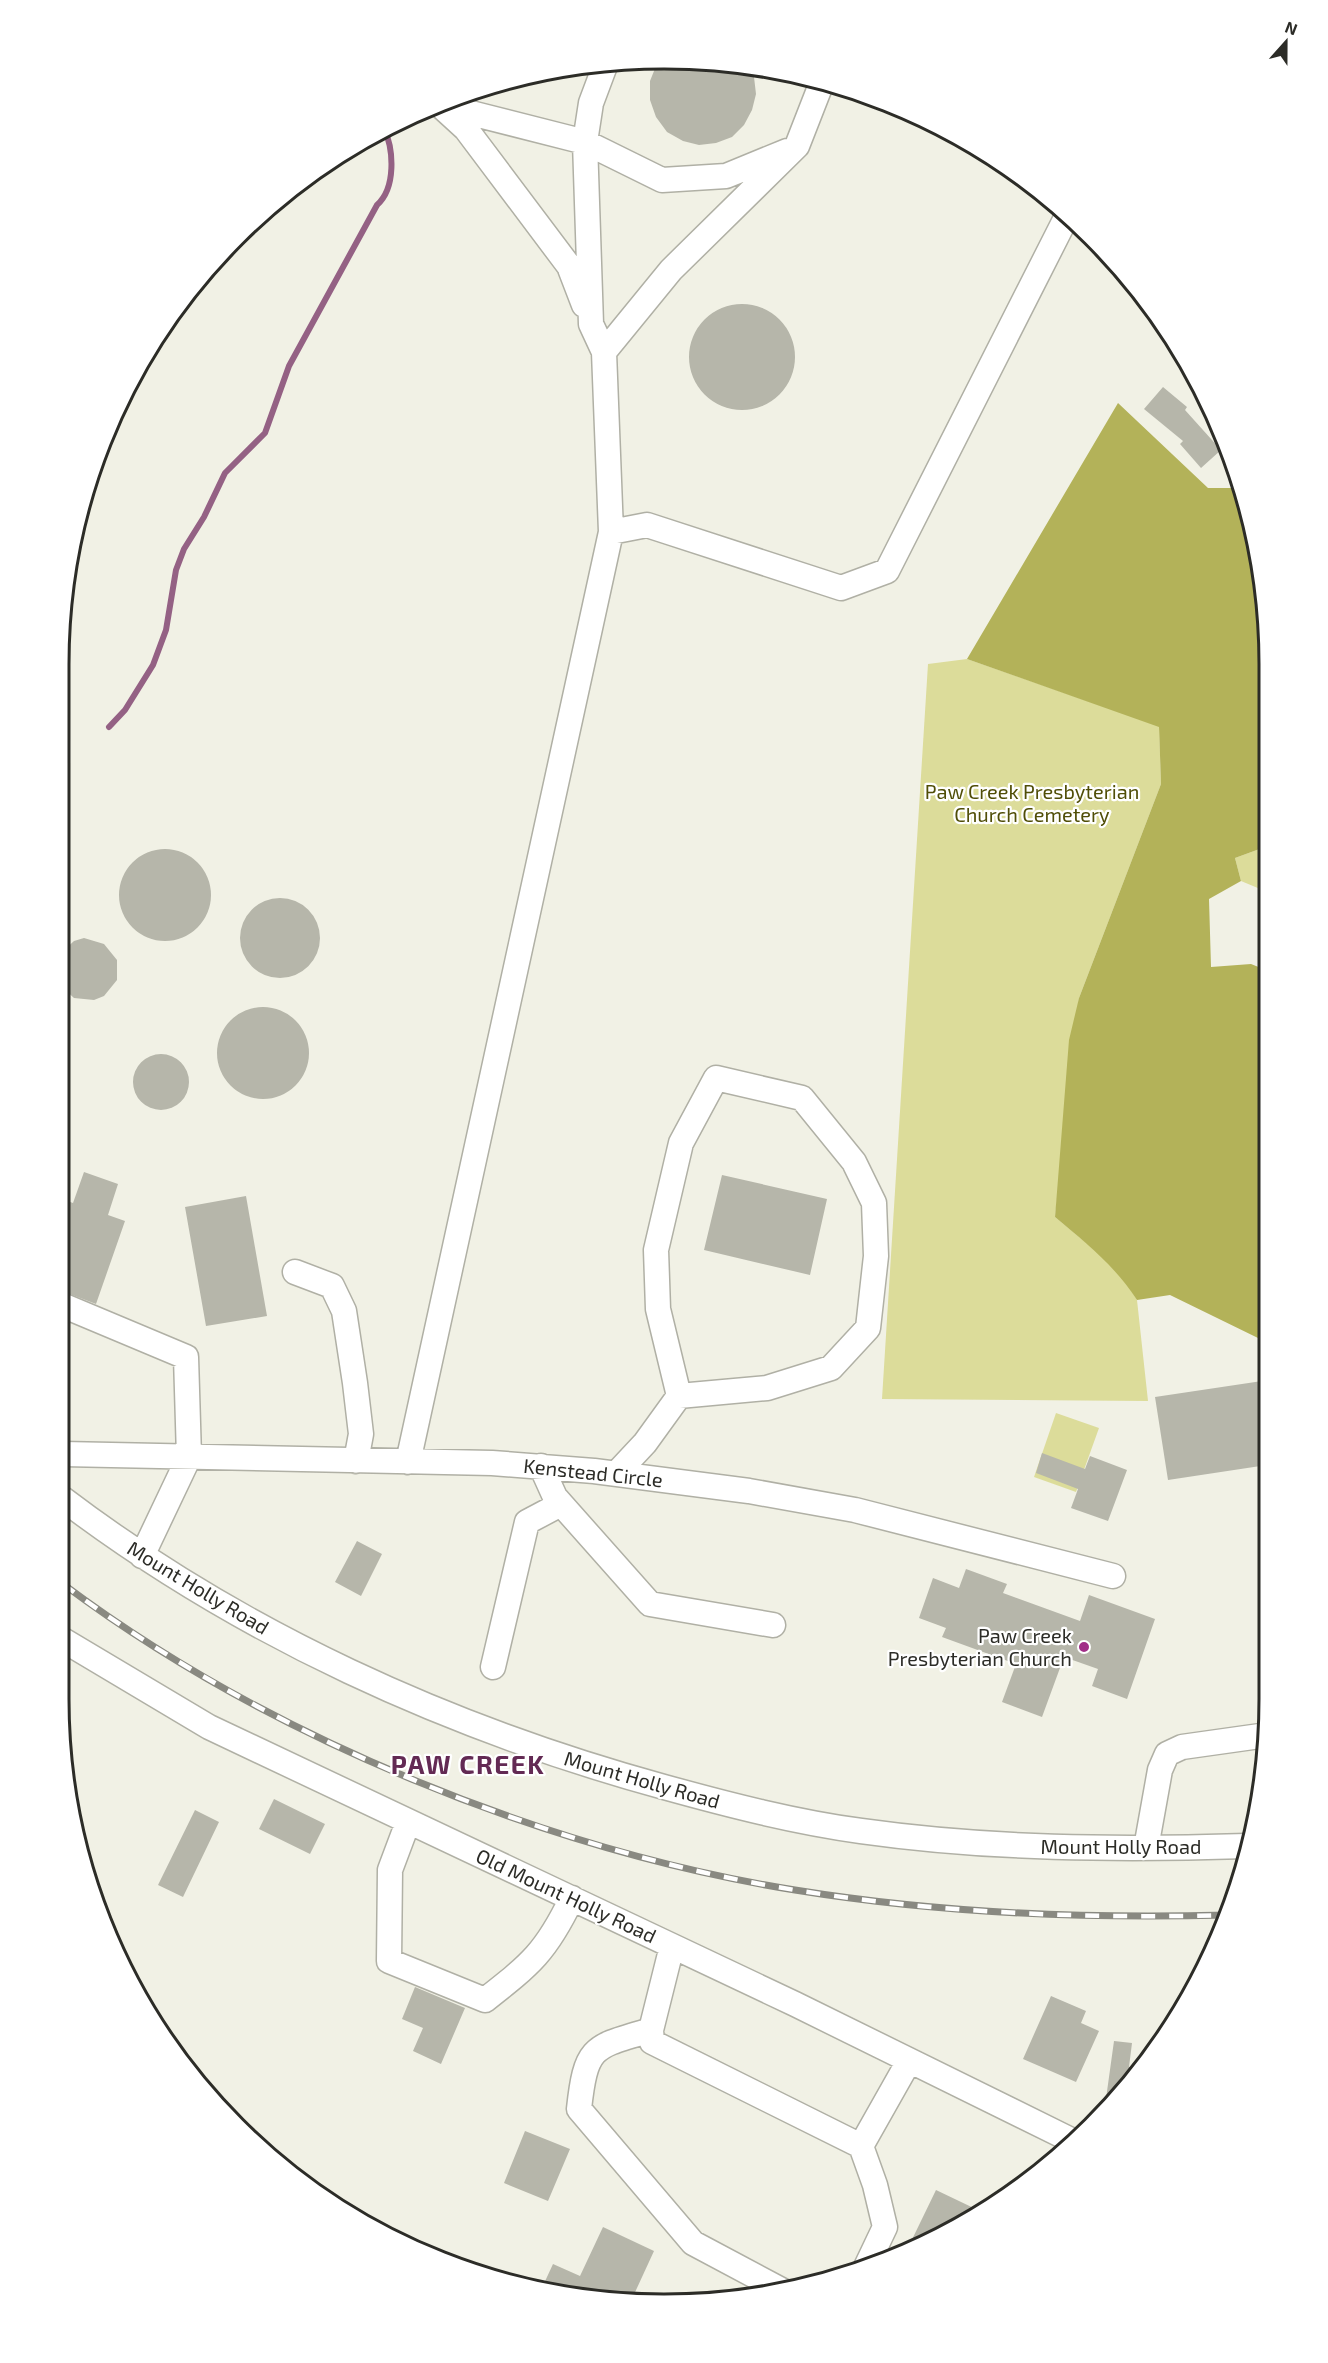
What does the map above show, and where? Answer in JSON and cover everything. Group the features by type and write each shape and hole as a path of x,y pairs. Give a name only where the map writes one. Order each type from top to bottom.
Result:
{"street":[{"path":"591,324 585,142 591,103 603,72"},
{"path":"604,352 671,270 797,146 819,89"},
{"path":"452,108 585,142 662,180 726,176 797,146"},
{"path":"408,1462 611,532 604,352 569,266 466,129 445,111"},
{"path":"611,532 647,525 841,588 887,571 1063,223"},
{"path":"616,1474 645,1443 679,1395 658,1309 656,1250 681,1143 716,1078 802,1098 854,1162 874,1203 876,1256 868,1328 831,1368 767,1388 679,1395"},
{"path":"295,1272 332,1286 344,1311 361,1434 356,1461"},
{"path":"69,1308 186,1357 189,1456 142,1556"},
{"name":"Kenstead Circle","path":"69,1454 541,1466 616,1474 750,1491 855,1510 1113,1576"},
{"path":"541,1466 561,1504 650,1604 772,1625"},
{"name":"Mount Holly Road","path":"69,1503 142,1556 275,1635 386,1689 468,1724 598,1769 717,1802 862,1831 1019,1846 1146,1848 1241,1846"},
{"path":"494,1667 527,1522 561,1504"},
{"name":"Old Mount Holly Road","path":"69,1644 209,1727 572,1898 1066,2137"},
{"path":"1146,1848 1160,1770 1167,1754 1182,1747 1258,1736"},
{"path":"408,1821 390,1870 389,1961 485,2000 530,1965 554,1935 572,1898"},
{"path":"652,2036 672,1946"},
{"path":"771,2284 693,2242 579,2109 584,2069 602,2044 652,2036 861,2146 875,2186 885,2227 871,2256"},
{"path":"861,2146 909,2061"}],"green space":[{"name":"Paw Creek Presbyterian Church Cemetery","path":"967,659 1159,726 1161,784 1079,998 1055,1217 1096,1251 1124,1279 1137,1300 1148,1401 882,1399 928,664"},
{"path":"1259,849 1259,888 1241,881 1235,858"},
{"path":"1056,1413 1099,1428 1076,1492 1034,1477"}],"shaded area":[{"path":"1118,403 1208,488 1232,488 1248,548 1258,625 1259,849 1235,858 1241,881 1209,899 1211,967 1251,964 1259,967 1259,1339 1170,1295 1137,1300 1110,1266 1055,1217 1069,1040 1079,998 1161,784 1159,727 967,659"}],"building":[{"path":"655,69 703,70 742,74 753,76 756,94 752,110 744,125 732,137 716,143 699,145 683,141 667,132 656,117 650,100 650,81"},
{"path":"742,304 762,308 779,320 791,337 795,357 791,377 779,394 762,406 742,410 722,406 705,394 693,377 689,357 693,337 705,320 722,308"},
{"path":"1163,387 1187,407 1185,410 1218,446 1219,451 1201,468 1180,444 1183,441 1144,409"},
{"path":"165,849 183,852 198,862 208,877 211,895 208,913 198,928 183,938 165,941 147,938 132,928 122,913 119,895 122,877 132,862 147,852"},
{"path":"280,898 295,901 308,910 317,923 320,938 317,953 308,966 295,975 280,978 265,975 252,966 243,953 240,938 243,923 252,910 265,901"},
{"path":"84,938 104,944 117,960 117,980 104,996 94,1000 74,998 69,993 69,946 74,941"},
{"path":"263,1007 281,1010 296,1020 306,1035 309,1053 306,1071 296,1086 281,1096 263,1099 245,1096 230,1086 220,1071 217,1053 220,1035 230,1020 245,1010"},
{"path":"161,1054 172,1056 181,1062 187,1071 189,1082 187,1093 181,1102 172,1108 161,1110 150,1108 141,1102 135,1093 133,1082 135,1071 141,1062 150,1056"},
{"path":"84,1172 118,1184 108,1215 125,1221 96,1304 69,1294 69,1202 73,1203"},
{"path":"722,1175 827,1199 810,1275 704,1250"},
{"path":"246,1196 267,1316 206,1326 185,1207"},
{"path":"1259,1381 1259,1466 1168,1480 1155,1397"},
{"path":"1042,1453 1085,1469 1090,1456 1127,1470 1108,1521 1071,1508 1078,1489 1036,1473"},
{"path":"357,1541 382,1554 361,1596 335,1582"},
{"name":"Paw Creek Presbyterian Church","path":"966,1569 1007,1584 1003,1593 1080,1621 1089,1595 1155,1619 1127,1699 1092,1686 1098,1669 1064,1657 1042,1717 1002,1702 1016,1664 942,1637 946,1628 919,1618 933,1578 959,1588"},
{"path":"274,1799 325,1824 310,1854 259,1829"},
{"path":"195,1810 219,1822 183,1897 158,1885"},
{"path":"415,1987 465,2008 441,2064 413,2051 423,2028 402,2019"},
{"path":"1051,1996 1086,2011 1081,2023 1099,2031 1076,2082 1023,2059"},
{"path":"1114,2041 1132,2043 1131,2067 1106,2096"},
{"path":"525,2131 570,2149 548,2201 504,2183"},
{"path":"936,2190 973,2208 927,2233 912,2240"},
{"path":"603,2227 654,2251 635,2293 545,2282 553,2264 580,2276"}],"waterway":[{"path":"109,727 125,710 153,665 166,630 176,570 184,549 204,517 225,473 265,433 289,366 388,189 391,158 387,138"}],"railway":[{"path":"69,1588 142,1639 228,1690 318,1737 411,1779 507,1816 604,1847 700,1872 795,1890 903,1904 1065,1915 1218,1915"}],"place":[{"name":"Paw Creek Presbyterian Church","path":"1084,1647"}],"district":[{"name":"PAW CREEK","path":"468,1765"}]}
